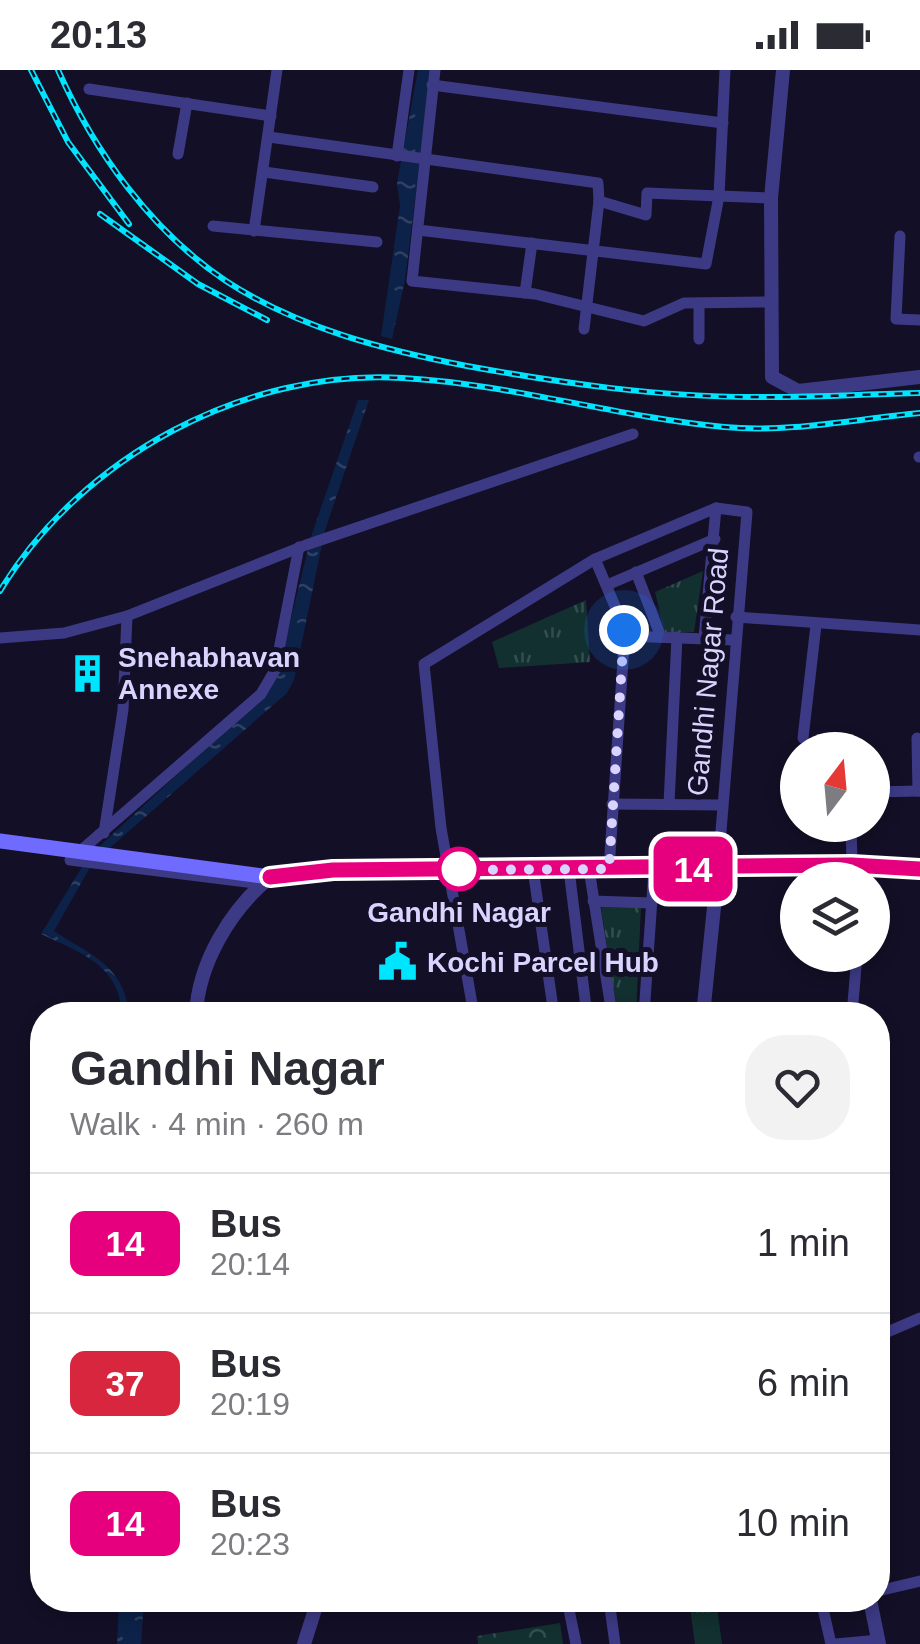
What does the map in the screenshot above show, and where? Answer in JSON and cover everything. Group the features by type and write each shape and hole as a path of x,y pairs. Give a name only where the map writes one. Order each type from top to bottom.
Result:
{"main road":[{"path":"0,841 266,880 333,870 780,867"},
{"path":"890,871 920,869"}],"street":[{"path":"254,231 278,70"},
{"path":"399,156 410,70"},
{"path":"435,70 422,159 412,281 526,293 644,321 684,303 772,302"},
{"path":"418,230 706,264 719,196 725,70"},
{"path":"782,70 771,198 772,376 798,391 920,377"},
{"path":"432,85 723,123"},
{"path":"89,89 272,116"},
{"path":"178,154 187,104"},
{"path":"268,137 598,183 595,249 584,329"},
{"path":"264,172 373,187"},
{"path":"598,201 646,215 648,193 771,198"},
{"path":"213,226 377,242"},
{"path":"900,236 896,319 920,320"},
{"path":"526,293 532,244"},
{"path":"699,303 699,339"},
{"path":"0,638 64,633 127,616 303,546 634,434"},
{"path":"472,1002 449,870 424,664 595,559 716,508 704,638"},
{"name":"Gandhi Nagar Road","path":"704,1002 747,512 716,508"},
{"path":"607,585 714,539"},
{"path":"266,880 70,860 261,694 275,670 303,546"},
{"path":"595,559 624,636 609,869"},
{"path":"636,572 661,637"},
{"path":"104,833 122,710 127,616"},
{"path":"736,617 794,618 816,624 920,630"},
{"path":"805,732 816,624"},
{"path":"624,636 734,640"},
{"path":"669,804 677,637"},
{"path":"890,792 919,791 918,738"},
{"path":"612,804 722,805"},
{"path":"533,869 552,1002"},
{"path":"590,869 610,1002"},
{"path":"569,870 585,1002"},
{"path":"645,1002 654,870"},
{"path":"196,1002 197,988 209,955 266,880"},
{"path":"593,901 651,903"},
{"path":"853,1002 856,972"},
{"path":"890,1331 920,1318"},
{"path":"890,1587 920,1581"},
{"path":"304,1644 314,1612"},
{"path":"569,1612 576,1644"},
{"path":"611,1612 615,1644"},
{"path":"825,1612 834,1644 879,1642 873,1612"}],"green space":[{"path":"703,571 694,632 665,633 655,592"},
{"path":"586,600 590,662 499,668 492,642"},
{"path":"601,906 641,906 637,1002 615,1002"},
{"path":"691,1612 718,1612 722,1644 695,1644"},
{"path":"560,1623 563,1644 478,1644 477,1636"}],"water":[{"path":"418,70 431,70 405,280 392,339 381,336 400,206 397,183"},
{"path":"358,400 369,400 325,530 294,680 287,693 89,869 54,931 104,963 121,984 127,1002 120,1002 114,984 96,963 41,934 82,867 103,843 191,762 278,672 311,537"},
{"path":"118,1612 143,1612 141,1644 117,1644"}],"railway":[{"path":"31,70 68,142 129,224"},
{"path":"58,70 107,159 149,214 226,281 312,324 436,360 610,388 753,397 920,393"},
{"path":"100,214 198,284 267,320"},
{"path":"0,591 34,543 75,500 122,462 173,431 228,406 285,388 344,379 443,381 643,416 748,428 797,427 920,413"}],"bus line":[{"name":"14","path":"270,877 333,870 654,870 852,865 920,869"}],"place":[{"name":"Snehabhavan Annexe","path":"88,673"},
{"name":"Gandhi Nagar","path":"459,869"},
{"name":"Kochi Parcel Hub","path":"397,962"}],"route":[{"path":"459,869 449,870 609,869 624,630"}]}
